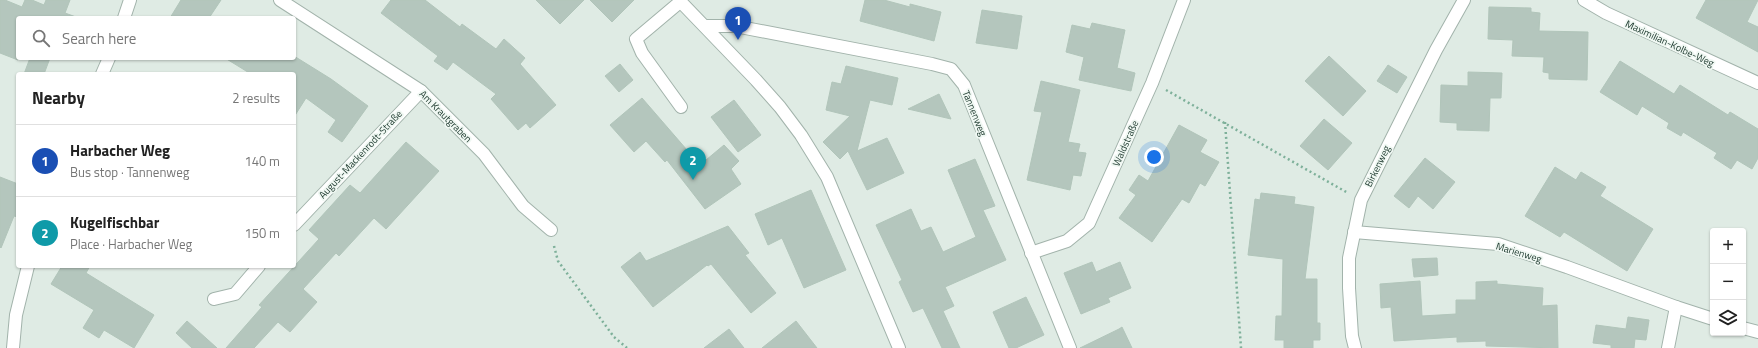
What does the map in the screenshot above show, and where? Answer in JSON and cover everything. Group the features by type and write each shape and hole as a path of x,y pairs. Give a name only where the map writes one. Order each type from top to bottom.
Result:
{"street":[{"path":"125,16 130,0"},
{"name":"Am Krautgraben","path":"280,0 421,90 484,154 523,206 551,230"},
{"name":"Waldstraße","path":"1031,253 1067,241 1089,223 1152,83 1184,0"},
{"name":"Birkenweg","path":"1355,348 1352,336 1349,258 1360,200 1418,84 1464,0"},
{"name":"Maximilian-Kolbe-Weg","path":"1584,0 1606,14 1758,83"},
{"path":"680,107 642,52 636,39 680,1 706,26 780,107 801,135 826,177 899,348"},
{"name":"Tannenweg","path":"706,26 735,26 951,69 964,85 1070,348"},
{"path":"103,72 108,60"},
{"name":"August-Mackenrodt-Straße","path":"296,219 421,90"},
{"name":"Marienweg","path":"1354,232 1498,244 1567,267 1676,307 1710,317"},
{"path":"13,348 16,314 28,268"},
{"path":"214,299 235,294 257,268"},
{"path":"1668,348 1676,307"},
{"path":"1746,329 1758,332"}],"path":[{"path":"1152,83 1225,122 1360,200"},
{"path":"1225,122 1241,348"},
{"path":"551,230 558,261 614,337 627,348"}],"building":[{"path":"0,0 5,0 22,7 25,0 32,0 44,5 46,0 70,0 65,13 73,16 16,16 16,59 0,53"},
{"path":"181,0 221,0 210,16 171,16"},
{"path":"391,0 425,0 460,27 462,24 496,49 504,39 525,58 520,64 556,105 530,128 526,123 518,130 491,99 496,94 453,62 447,70 434,61 438,56 381,13"},
{"path":"536,0 584,0 560,24"},
{"path":"590,0 634,0 612,22"},
{"path":"865,0 884,0 910,7 910,4 941,12 934,41 860,21"},
{"path":"1706,0 1758,0 1747,22 1758,27 1758,52 1696,18"},
{"path":"1489,7 1531,8 1531,12 1540,13 1539,31 1588,32 1587,80 1549,79 1549,73 1543,72 1544,57 1512,56 1513,40 1488,39"},
{"path":"982,10 1022,16 1017,49 976,43"},
{"path":"1092,23 1125,30 1117,68 1135,73 1131,91 1079,80 1084,57 1066,52 1072,25 1090,29"},
{"path":"1329,56 1366,91 1343,116 1305,81"},
{"path":"296,57 331,79 368,106 342,142 328,132 336,120 306,98 296,114 296,72 248,72 228,60 296,60"},
{"path":"29,60 49,60 45,72 25,72"},
{"path":"1620,61 1674,94 1680,85 1728,115 1730,112 1758,129 1758,158 1752,169 1737,160 1731,169 1714,158 1717,153 1683,132 1681,136 1667,128 1669,123 1642,106 1637,115 1600,92"},
{"path":"620,64 633,80 619,92 605,76"},
{"path":"1388,65 1407,77 1397,93 1377,81"},
{"path":"846,66 898,78 892,105 870,100 857,151 887,138 904,173 867,190 848,151 840,159 823,142 850,116 826,110 832,82 841,84"},
{"path":"1468,72 1502,73 1501,98 1490,98 1489,131 1457,130 1457,123 1440,122 1441,85 1468,86"},
{"path":"1041,81 1080,90 1068,142 1080,144 1078,152 1086,153 1081,176 1073,175 1070,190 1027,180 1042,112 1034,111"},
{"path":"939,94 951,119 908,109"},
{"path":"642,98 700,165 724,145 739,161 731,169 741,184 705,209 667,160 665,162 646,141 634,152 610,125"},
{"path":"734,100 761,135 738,152 711,117"},
{"path":"1324,119 1352,143 1328,170 1300,146"},
{"path":"1179,125 1207,140 1200,152 1219,162 1205,186 1200,183 1189,203 1182,199 1152,242 1119,218 1136,195 1129,190 1139,175 1148,181"},
{"path":"406,142 439,171 386,229 374,218 339,256 336,253 303,289 317,302 290,332 278,322 254,348 226,348 262,307 259,305 293,268 296,268 296,264 319,239 309,230 350,185 360,193"},
{"path":"1425,158 1455,182 1433,209 1418,196 1409,208 1394,196"},
{"path":"975,159 995,206 983,210 1006,260 945,287 954,306 943,311 960,348 942,348 923,308 913,312 899,282 902,280 876,225 911,209 921,231 931,227 943,252 976,237 948,170"},
{"path":"1555,167 1576,180 1581,172 1606,187 1600,196 1653,229 1627,271 1564,232 1560,237 1525,216"},
{"path":"0,177 16,183 16,216 14,216 1,248"},
{"path":"811,190 846,270 804,288 782,238 768,245 755,214"},
{"path":"1261,193 1295,197 1294,204 1314,207 1305,279 1317,279 1317,323 1320,323 1320,340 1313,340 1313,348 1284,348 1284,340 1275,340 1276,316 1282,316 1283,259 1248,255 1255,199 1260,200"},
{"path":"728,226 749,253 745,255 776,293 751,313 711,264 708,266 707,265 653,307 621,267 640,252 646,261"},
{"path":"1437,258 1438,275 1414,277 1412,259"},
{"path":"1092,262 1096,272 1120,262 1131,288 1108,298 1110,302 1081,314 1064,273"},
{"path":"61,268 89,268 86,273 154,315 134,348 104,330 99,338 83,328 94,310 51,284"},
{"path":"1420,281 1422,316 1456,314 1456,300 1476,300 1476,282 1497,281 1497,284 1543,288 1542,306 1557,305 1558,348 1486,346 1486,341 1457,342 1457,337 1394,341 1391,307 1381,308 1380,284"},
{"path":"1026,297 1044,335 1016,348 1009,348 993,312"},
{"path":"1628,317 1649,320 1646,340 1635,339 1634,348 1611,348 1611,345 1593,343 1596,325 1626,329"},
{"path":"187,321 217,348 192,348 176,333"},
{"path":"796,321 817,348 762,348"},
{"path":"1122,327 1132,348 1080,348 1119,329"},
{"path":"729,329 744,348 704,348"}],"place":[{"name":"Harbacher Weg","path":"738,40"},
{"name":"Kugelfischbar","path":"693,180"}]}
